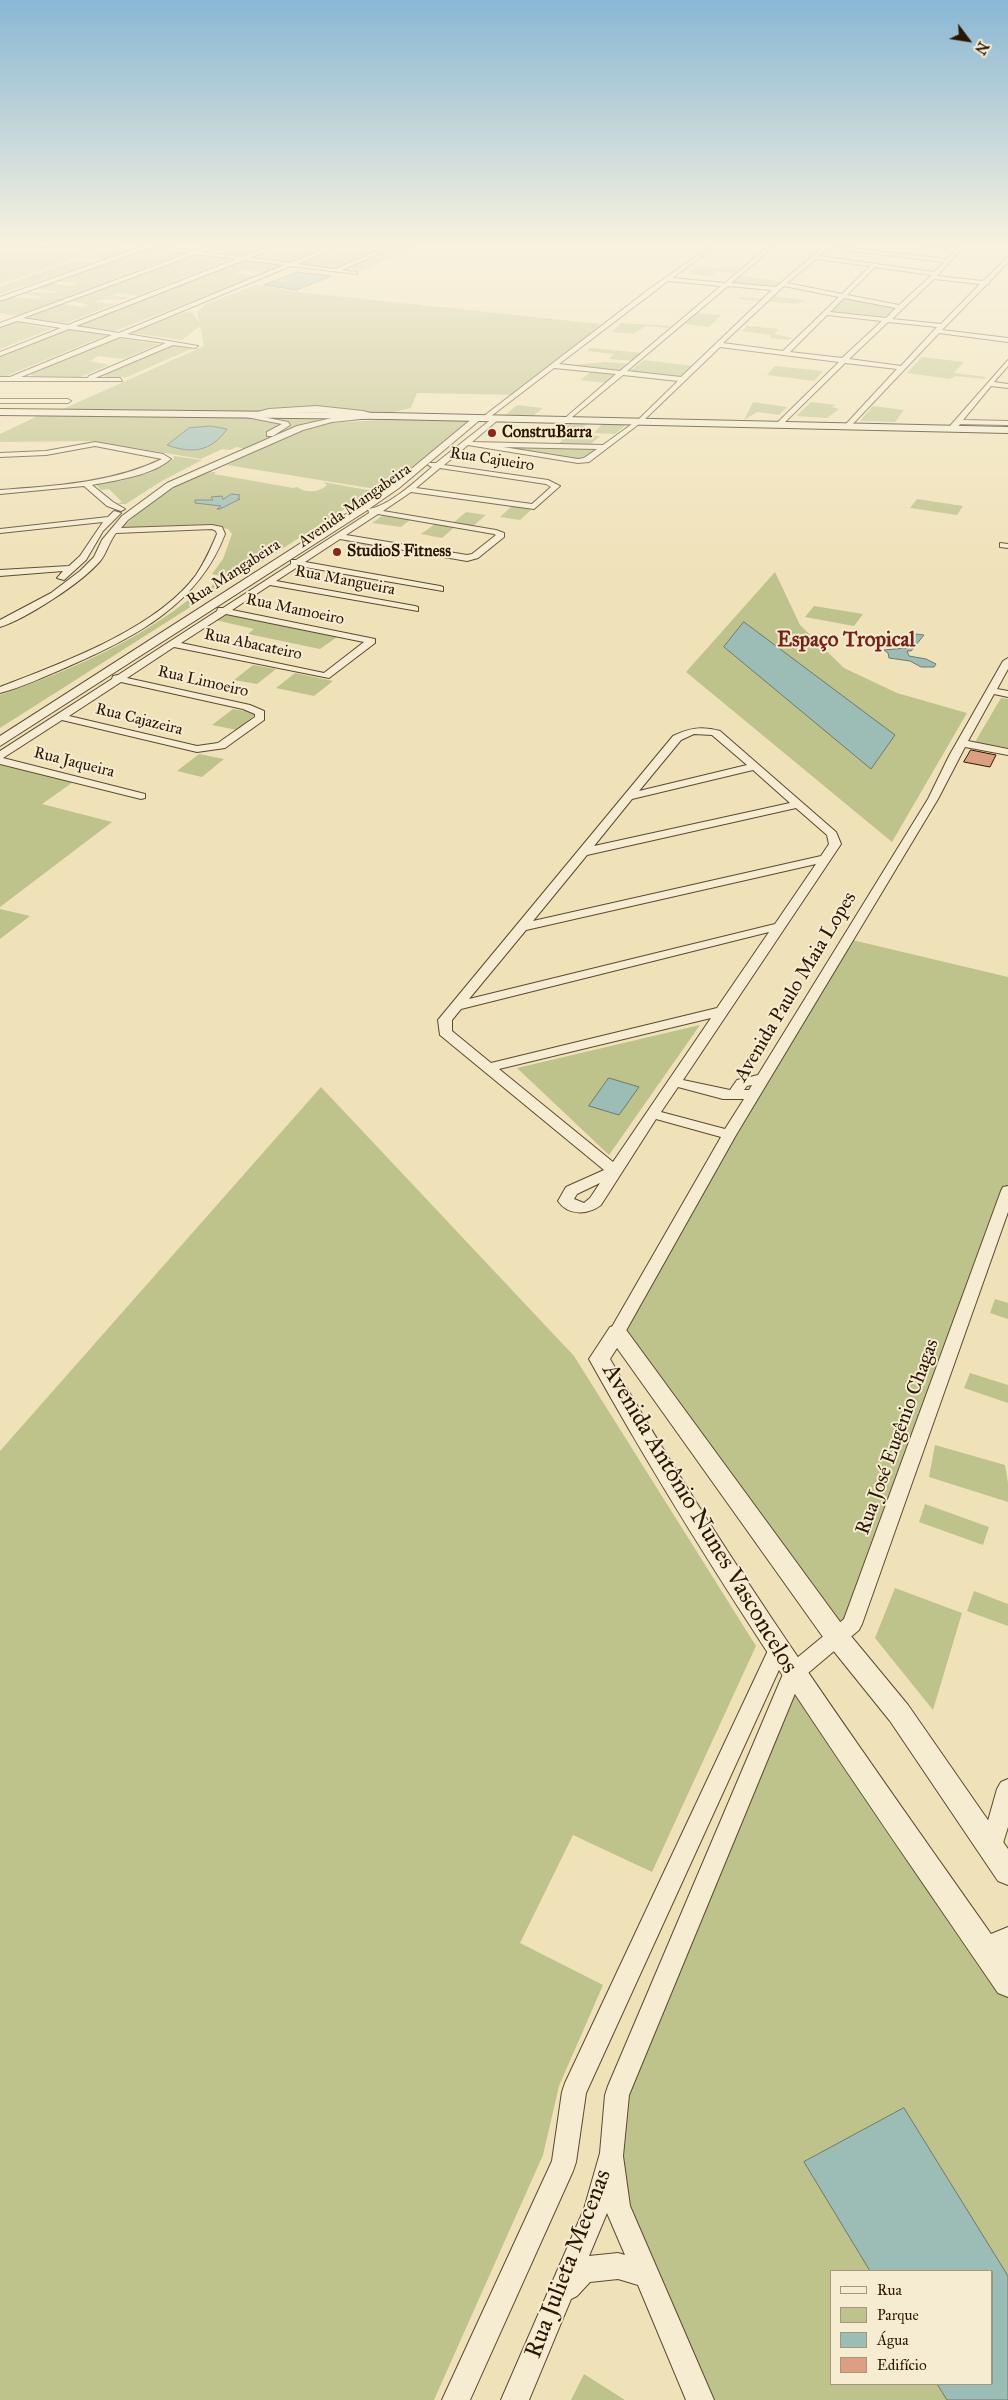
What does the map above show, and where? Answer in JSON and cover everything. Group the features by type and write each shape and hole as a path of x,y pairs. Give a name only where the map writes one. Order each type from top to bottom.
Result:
{"main road":[{"path":"0,412 254,414 286,419 319,413 485,419 849,426 957,425 1008,430"}],"street":[{"path":"11,379 66,357"},
{"path":"84,380 139,357"},
{"name":"Avenida Mangabeira","path":"0,756 270,582 410,489 468,443 485,419 567,357"},
{"path":"566,420 640,357"},
{"path":"468,443 582,461 639,422 682,378 706,357"},
{"path":"814,357 903,368"},
{"path":"781,424 847,357"},
{"path":"849,426 913,357"},
{"path":"957,425 1008,362"},
{"path":"555,366 682,378"},
{"path":"0,379 120,380"},
{"path":"990,384 1008,386"},
{"path":"0,401 68,400"},
{"path":"0,614 38,594 74,568 89,549 100,530 122,509 152,488 237,447 280,429 286,419 297,410"},
{"path":"254,414 270,411 297,410 319,413 311,424"},
{"path":"238,414 286,419"},
{"path":"0,624 54,595 93,564 113,531 125,518 170,485 311,424 378,416"},
{"name":"Rua Mangabeira","path":"0,742 362,509 485,419"},
{"path":"957,425 1008,424"},
{"path":"468,443 605,447"},
{"path":"0,455 46,453 95,444 167,457 163,461 138,470 85,483 0,492"},
{"path":"527,453 530,444"},
{"path":"237,447 250,450"},
{"path":"203,463 214,466"},
{"name":"Rua Cajueiro","path":"410,489 534,508 539,505 556,485 424,464"},
{"path":"85,483 110,504 122,509"},
{"path":"339,536 471,558 499,539 499,533 362,509"},
{"path":"0,531 125,518"},
{"path":"0,690 48,672 96,650 150,619 176,600 197,579 212,557 221,534 219,529 212,527 113,531"},
{"path":"285,560 440,589"},
{"path":"0,573 74,568"},
{"name":"Rua Mangueira","path":"270,582 415,609"},
{"path":"38,594 54,595"},
{"name":"Rua Mamoeiro","path":"211,607 372,641 326,676"},
{"name":"Rua Abacateiro","path":"174,644 326,676"},
{"name":"Avenida Paulo Maia Lopes","path":"616,1332 729,1135 933,799 1008,661"},
{"name":"Rua Limoeiro","path":"104,675 246,707 260,713 260,718 231,741 210,749"},
{"path":"991,691 1008,694"},
{"name":"Rua Cajazeira","path":"62,717 186,748 210,749"},
{"path":"702,729 716,733 754,767 832,834 835,840 676,1082 614,1171 490,1067 445,1032 444,1020 677,738 691,730 702,729"},
{"path":"962,743 1008,752"},
{"name":"Rua Jaqueira","path":"0,761 141,796"},
{"path":"628,797 754,767"},
{"path":"583,852 796,805"},
{"path":"521,927 823,859"},
{"path":"456,1006 780,926"},
{"path":"490,1067 722,1011"},
{"path":"733,1096 742,1083 765,1078"},
{"path":"676,1082 733,1096 755,1094"},
{"path":"654,1114 729,1135"},
{"name":"Rua José Eugênio Chagas","path":"793,1673 852,1624 1008,1191"},
{"name":"Avenida Antônio Nunes Vasconcelos","path":"1008,1872 899,1713 837,1637 616,1332 599,1359 644,1438 793,1673 997,1946 1008,1983"},
{"path":"456,2400 564,2162 574,2092 778,1650"},
{"name":"Rua Julieta Mecenas","path":"514,2400 596,2210 612,2153 617,2095 793,1673"},
{"path":"991,1849 1008,1789"},
{"path":"612,2153 617,2206 700,2400"},
{"path":"559,2296 584,2270 618,2266 647,2275"}],"green space":[{"path":"0,357 53,357 6,376 0,376"},
{"path":"72,357 96,357 90,361 109,365 80,377 33,376 31,374"},
{"path":"106,357 128,357 123,359"},
{"path":"145,357 173,357 127,377 105,377 106,373"},
{"path":"179,357 564,357 516,395 417,393 411,408 394,412 389,416 320,418 311,424 250,450 237,447 230,450 222,449 201,459 94,441 0,442 0,434 44,413 54,413"},
{"path":"611,357 638,357 634,361 609,359"},
{"path":"922,357 964,362 954,373 986,377 984,379 955,376 950,379 907,373"},
{"path":"644,360 694,366 679,377 630,371"},
{"path":"605,362 630,364 620,371 572,365"},
{"path":"775,366 823,371 814,381 767,375"},
{"path":"592,371 617,374 606,383 580,380"},
{"path":"753,402 787,407 779,415 757,412 744,420"},
{"path":"811,402 836,405 832,407 839,409 827,418 796,416"},
{"path":"517,405 543,408 533,416 504,416"},
{"path":"873,406 904,410 895,422 860,421"},
{"path":"397,419 470,421 382,490 227,465 311,426"},
{"path":"603,423 627,424 615,434 594,433"},
{"path":"559,424 586,424 577,435 600,436 590,445 559,443 570,434 550,434"},
{"path":"471,444 605,447 582,461"},
{"path":"174,456 202,460 160,482 126,504 116,504 122,502 109,489 101,490 96,484 120,481 153,472 150,469 173,460"},
{"path":"216,472 214,474 293,488 297,487 308,491 324,488 327,485 323,482 373,491 0,728 0,695 79,664 128,640 197,593 205,593 221,576 212,574 223,559 232,534 228,529 211,526 123,527 164,493 188,480"},
{"path":"917,499 963,506 957,515 910,508"},
{"path":"512,506 532,509 520,520 500,517"},
{"path":"466,512 486,515 473,526 453,523"},
{"path":"382,516 410,520 401,527 372,523"},
{"path":"435,524 455,527 442,538 421,534"},
{"path":"348,540 387,547 371,558 358,556 371,547 346,542"},
{"path":"775,572 800,625 844,668 897,693 967,713 892,842 686,672"},
{"path":"814,606 863,614 854,626 805,617"},
{"path":"225,610 340,635 320,649 248,634 254,629 211,619"},
{"path":"253,665 276,669 257,684 234,680"},
{"path":"295,673 333,681 314,696 276,688"},
{"path":"1001,698 1008,699 1008,748 975,742"},
{"path":"233,709 257,713 237,730 212,725"},
{"path":"199,754 224,759 202,777 177,771"},
{"path":"0,761 76,780 42,804 112,822 0,907"},
{"path":"0,909 30,916 0,939"},
{"path":"848,939 1008,977 1008,1191 837,1637 617,1332"},
{"path":"700,1025 609,1155 517,1068"},
{"path":"321,1087 574,1356 756,1646 652,1872 573,1835 520,1943 603,1985 559,2086 543,2155 434,2400 0,2400 0,1451"},
{"path":"995,1299 1008,1303 1008,1319 990,1313"},
{"path":"970,1373 1008,1385 1008,1403 964,1388"},
{"path":"935,1445 1005,1465 1008,1483 1008,1502 929,1477"},
{"path":"925,1504 989,1527 983,1545 919,1522"},
{"path":"895,1588 962,1613 933,1710 875,1638"},
{"path":"974,1591 1008,1604 1008,1626 967,1611"},
{"path":"793,1673 1008,1981 1008,2400 700,2400 617,2206 617,2095"},
{"path":"584,2374 625,2400 571,2400"}],"water":[{"path":"211,426 227,429 221,437 208,447 185,450 167,445 189,428"},
{"path":"232,494 240,495 238,499 240,499 220,509 217,509 221,506 195,503 195,500 213,500 211,497 222,496 223,499"},
{"path":"744,622 895,735 871,769 724,647"},
{"path":"916,634 924,635 911,651 907,651 909,656 926,659 936,664 934,667 921,667 910,661 889,658 888,653 884,650 906,648"},
{"path":"609,1078 639,1087 619,1115 589,1106"},
{"path":"904,2108 1008,2276 1008,2400 947,2400 938,2385 993,2385 993,2270 869,2270 804,2162"}],"building":[{"path":"971,750 996,755 990,767 964,762"}],"place":[{"name":"ConstruBarra","path":"492,433"},
{"name":"StudioS Fitness","path":"337,552"}],"district":[{"name":"Espaço Tropical","path":"846,641"}]}
